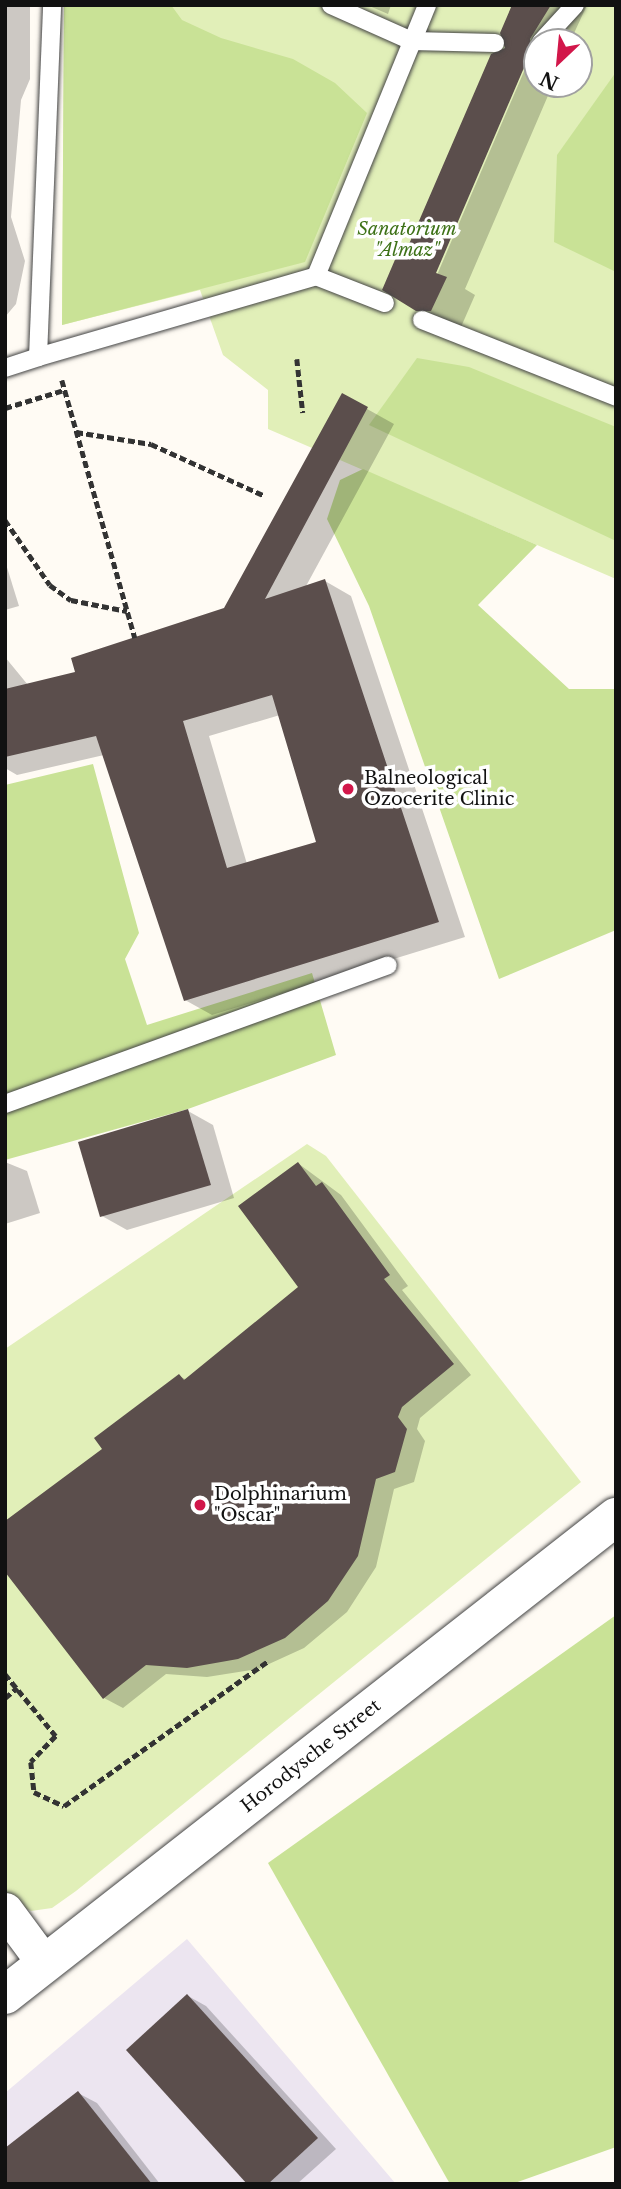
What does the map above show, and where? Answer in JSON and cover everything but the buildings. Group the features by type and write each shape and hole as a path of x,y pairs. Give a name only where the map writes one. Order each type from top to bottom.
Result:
{"street":[{"name":"Horodysche Street","path":"5,1995 616,1517"},
{"path":"5,1910 45,1964"}],"lane":[{"path":"45,355 52,5"},
{"path":"331,5 412,41 495,43"},
{"path":"316,276 428,5"},
{"path":"554,28 575,5"},
{"path":"5,368 316,276 385,303"},
{"path":"422,320 616,397"},
{"path":"5,1104 388,965"}],"path":[{"path":"45,355 64,390 135,638"},
{"path":"297,359 303,413"},
{"path":"5,408 64,390"},
{"path":"76,432 151,444 265,496"},
{"path":"5,520 50,585 71,600 128,611"},
{"path":"5,1674 56,1736 31,1762 34,1792 64,1806 267,1662"},
{"path":"5,1698 17,1688"}],"shaded area":[{"path":"187,1939 396,2184 5,2184 5,2093"}],"green space":[{"name":"Sanatorium \"Almaz\"","path":"64,5 616,5 616,579 268,429 268,390 223,355 200,290 62,325"},
{"path":"64,5 171,5 182,20 221,38 293,59 335,83 367,113 305,262 62,325"},
{"path":"616,72 616,272 554,242 557,155"},
{"path":"417,358 469,367 616,427 616,541 369,425"},
{"path":"363,469 537,545 478,605 569,689 616,689 616,930 499,979 369,606 327,519 340,480"},
{"path":"93,764 139,933 125,959 147,1025 312,973 336,1055 188,1109 5,1160 5,785"},
{"path":"307,1144 326,1156 581,1482 76,1891 52,1908 31,1911 5,1899 5,1349"},
{"path":"616,1615 616,2147 512,2184 450,2184 268,1863"}],"place":[{"name":"Balneological Ozocerite Clinic","path":"348,789"},
{"name":"Dolphinarium \"Oscar\"","path":"200,1505"}]}
